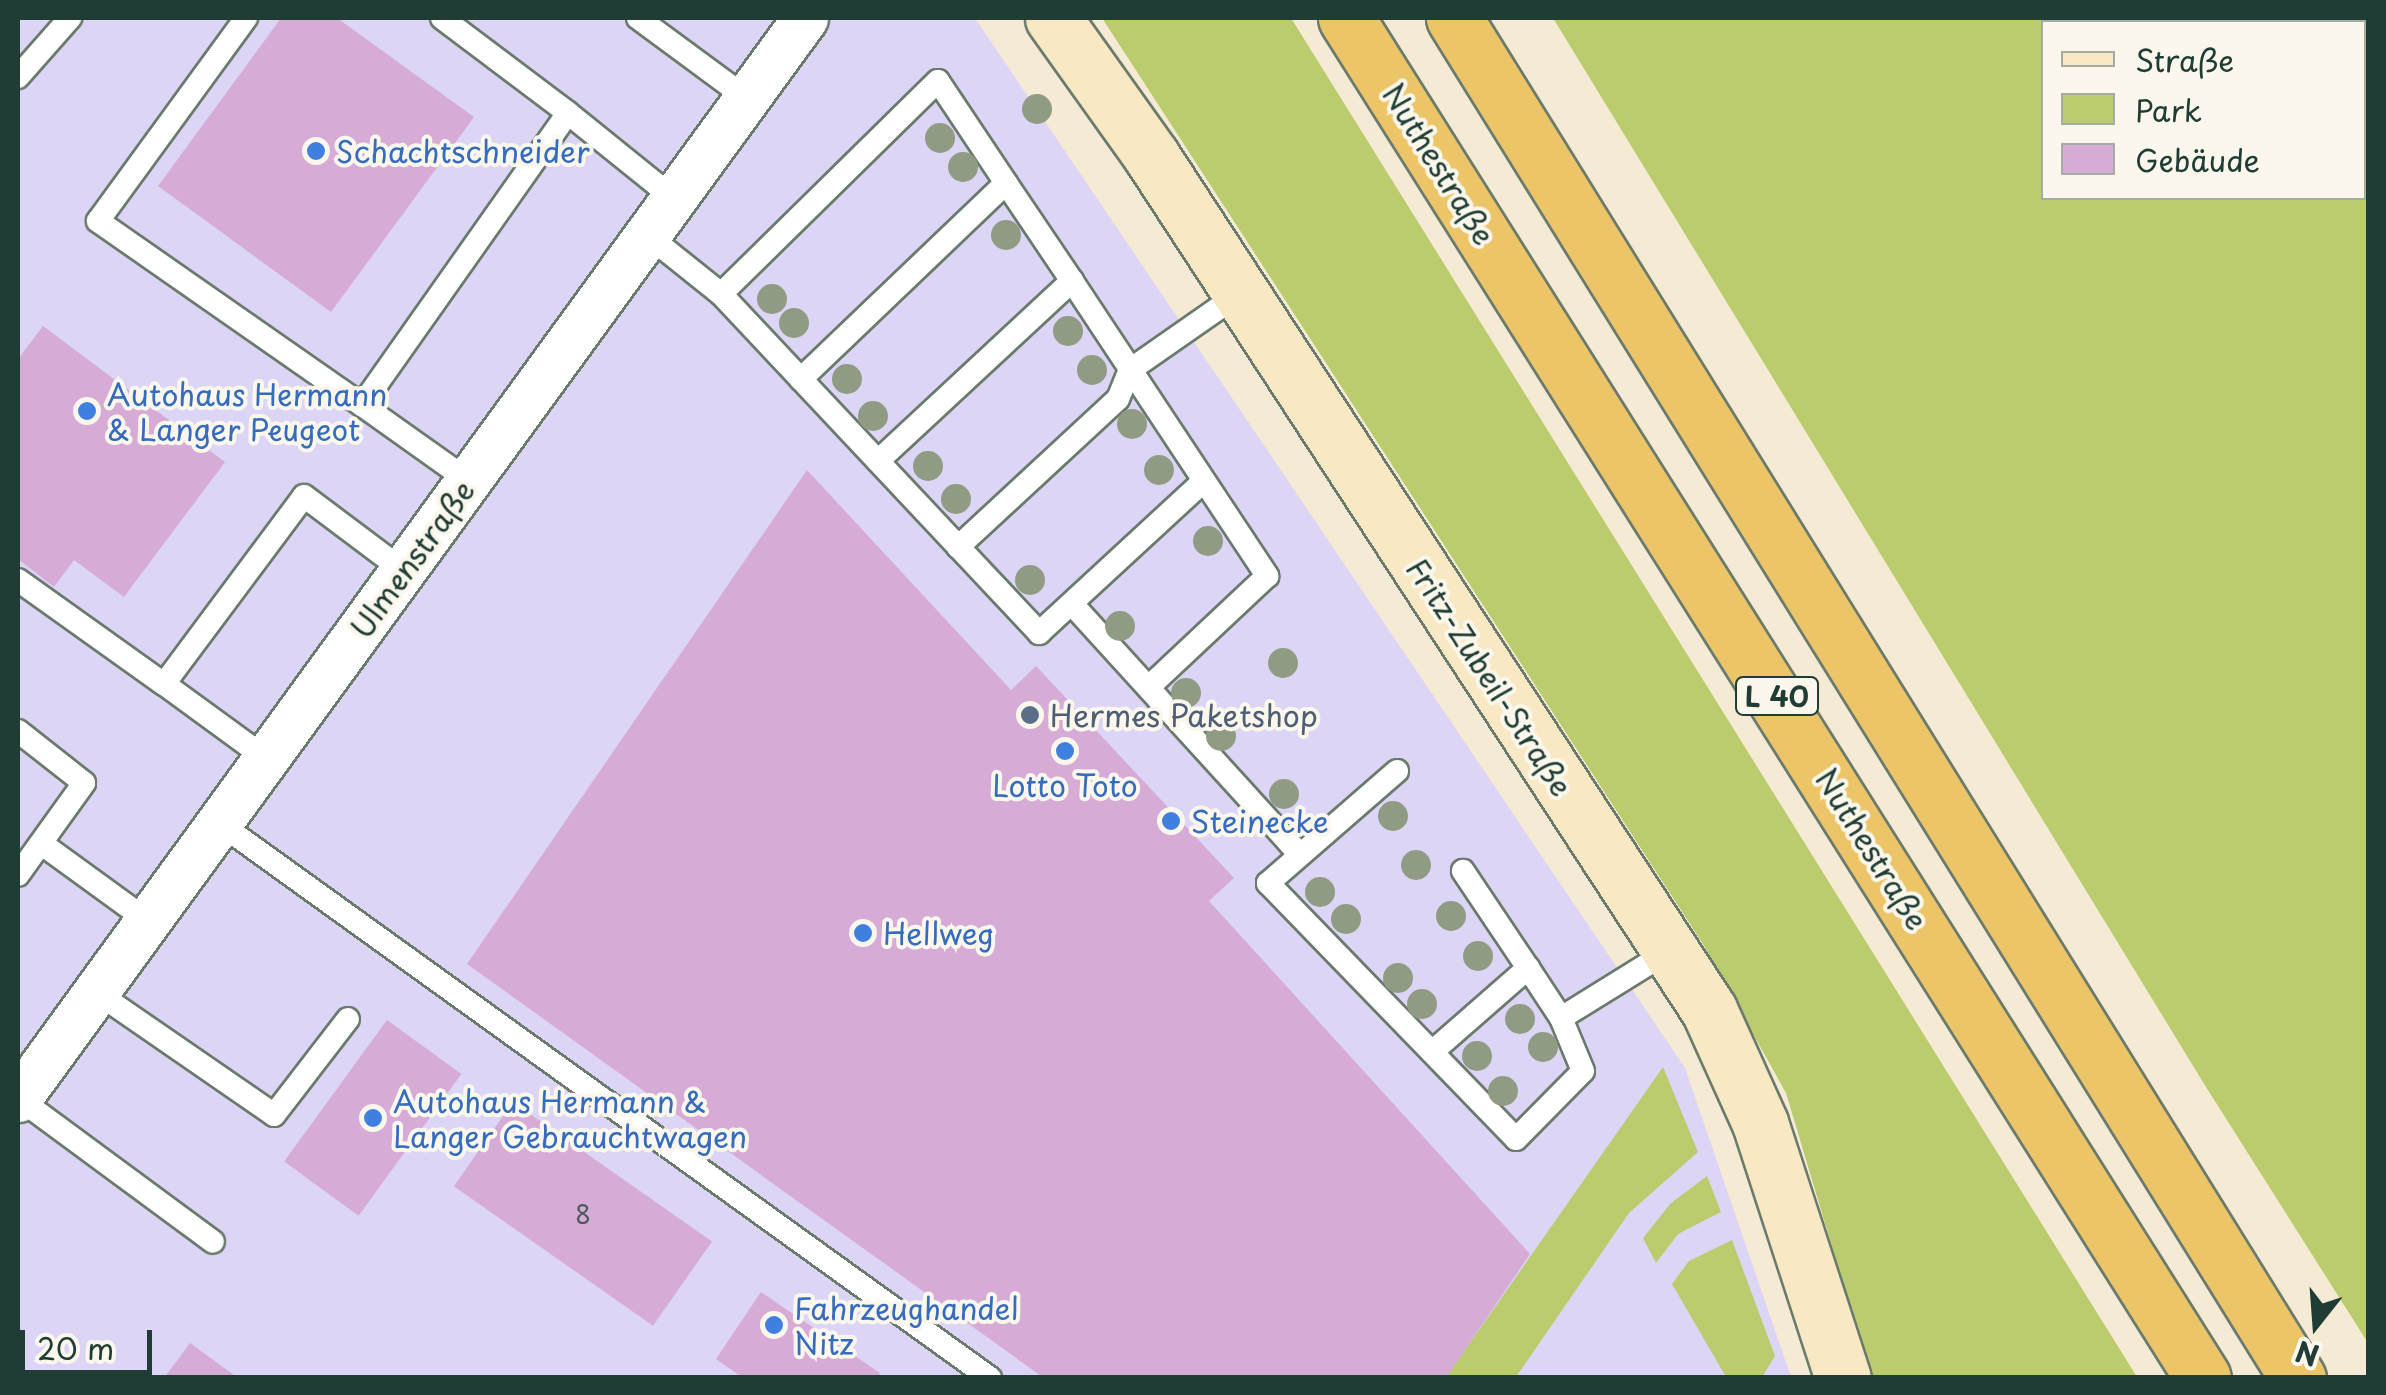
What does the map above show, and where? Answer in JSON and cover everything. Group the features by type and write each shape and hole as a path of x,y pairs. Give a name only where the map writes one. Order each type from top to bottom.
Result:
{"highway":[{"name":"Nuthestraße","path":"1346,18 2203,1378"},
{"name":"L 40","path":"1454,18 2298,1378"}],"street":[{"name":"Ulmenstraße","path":"18,1099 805,18"},
{"name":"Fritz-Zubeil-Straße","path":"1053,18 1152,157 1709,1010 1760,1123 1843,1378"}],"lane":[{"path":"18,77 70,18"},
{"path":"246,18 98,221 469,482"},
{"path":"442,18 568,112 672,197"},
{"path":"638,18 745,97"},
{"path":"721,294 938,80 1267,576 1150,686"},
{"path":"362,405 568,112"},
{"path":"800,379 1006,183"},
{"path":"646,234 721,294 1038,633 1204,481"},
{"path":"878,461 1072,282"},
{"path":"958,547 1118,398 1130,370 1239,294"},
{"path":"164,684 304,496 404,571"},
{"path":"18,580 266,759"},
{"path":"1072,604 1300,855"},
{"path":"18,731 84,784 18,875"},
{"path":"1397,772 1268,883 1516,1139 1583,1071 1561,1018 1463,871"},
{"path":"219,823 990,1378"},
{"path":"42,844 148,922"},
{"path":"1561,1018 1670,951"},
{"path":"1432,1052 1528,968"},
{"path":"96,992 274,1115 348,1019"},
{"path":"18,1099 213,1242"}],"shaded area":[{"path":"18,18 975,18 1685,1068 1791,1377 18,1377"}],"green space":[{"path":"1102,18 1291,18 2137,1377 1871,1377 1786,1093 1703,944"},
{"path":"1553,18 2368,18 2368,1343 2206,1087"},
{"path":"1663,1067 1698,1152 1629,1213 1516,1377 1446,1377"},
{"path":"1707,1176 1721,1212 1678,1234 1656,1263 1643,1238 1671,1203"},
{"path":"1732,1240 1775,1356 1762,1377 1726,1377 1672,1284 1689,1261"}],"building":[{"name":"Schachtschneider","path":"281,18 337,18 474,117 331,312 158,186"},
{"name":"Autohaus Hermann & Langer Peugeot","path":"43,326 225,462 124,597 74,560 54,587 18,559 18,359"},
{"name":"Hellweg","path":"807,470 1011,690 1036,666 1234,878 1209,901 1530,1254 1446,1378 1044,1378 467,964"},
{"name":"Autohaus Hermann & Langer Gebrauchtwagen","path":"387,1020 461,1074 359,1216 284,1162"},
{"path":"513,1102 712,1241 653,1326 454,1186"},
{"name":"Fahrzeughandel Nitz","path":"761,1292 880,1373 877,1378 743,1378 716,1359"},
{"path":"190,1343 238,1378 164,1378"}],"place":[{"name":"Schachtschneider","path":"316,151"},
{"name":"Autohaus Hermann & Langer Peugeot","path":"87,411"},
{"name":"Hermes Paketshop","path":"1030,715"},
{"name":"Lotto Toto","path":"1065,751"},
{"name":"Steinecke","path":"1171,821"},
{"name":"Hellweg","path":"863,933"},
{"name":"Autohaus Hermann & Langer Gebrauchtwagen","path":"373,1118"},
{"name":"Fahrzeughandel Nitz","path":"774,1325"}]}
